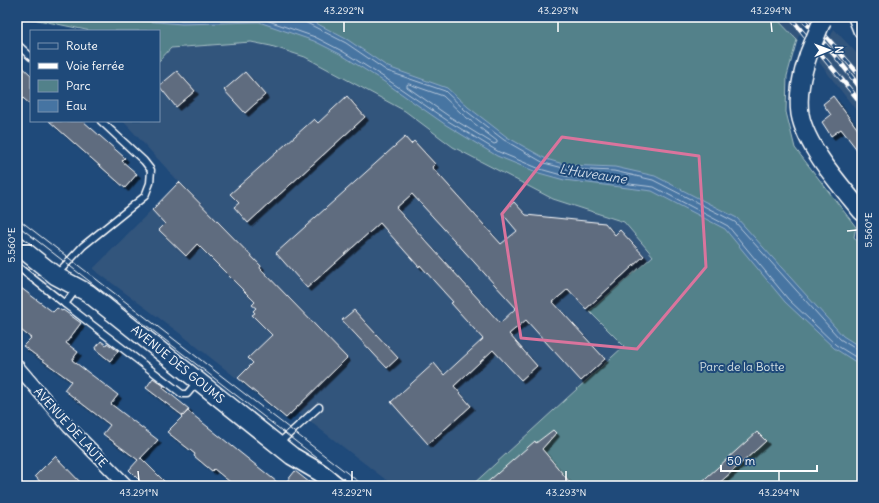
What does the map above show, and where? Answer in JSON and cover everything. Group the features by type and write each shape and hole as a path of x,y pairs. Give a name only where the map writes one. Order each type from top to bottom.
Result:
{"main road":[{"path":"857,17 862,30"},
{"path":"823,18 802,73 800,87 800,113 804,128 817,154 861,209"},
{"name":"AVENUE DES GOUMS","path":"17,244 56,276 88,293 199,380 292,456 321,473 337,486"}],"street":[{"name":"AVENUE DE LAUTE","path":"18,368 69,427 126,486"}],"lane":[{"path":"17,44 30,56"},
{"path":"56,276 83,246 145,196 150,183 151,170 144,161 102,122"},
{"path":"17,266 182,394 187,394 199,380"},
{"path":"65,304 77,287"},
{"path":"277,444 319,407"}],"highlighted area":[{"path":"562,137 699,156 706,267 637,349 521,338 502,214"}],"shaded area":[{"path":"775,17 807,17 797,40"},
{"path":"834,29 862,59 862,118 819,62"},
{"path":"251,42 271,46 305,57 405,111 453,147 553,199 624,222 653,256 589,311 625,346 471,486 433,486 429,483 426,486 394,486 295,410 287,418 182,335 93,269 179,182 124,122 160,122 160,60 171,48"}],"green space":[{"name":"Parc de la Botte","path":"17,17 775,17 797,40 787,76 786,112 795,148 856,227 854,237 862,247 862,486 471,486 624,346 589,311 653,256 624,222 553,199 453,147 405,111 305,57 271,46 251,42 171,48 160,60 160,30 86,30 33,19 20,19"}],"water":[{"name":"L'Huveaune","path":"92,17 302,17 348,40 388,67 447,88 468,107 507,137 546,159 567,165 615,167 655,176 737,218 843,336 862,348 862,366 834,348 785,302 725,229 652,191 564,180 539,173 497,156 446,125 383,81 340,54 314,41 259,22 182,24"}],"building":[{"path":"17,62 30,74 30,104 17,93"},
{"path":"177,71 195,91 176,107 160,87 160,85"},
{"path":"245,72 265,95 245,113 224,90"},
{"path":"347,96 365,117 248,223 234,207 239,203 230,194 314,119 318,123"},
{"path":"833,96 862,135 862,156 841,129 831,136 822,122 831,115 823,104"},
{"path":"50,122 84,122 125,158 122,161 137,174 125,188"},
{"path":"405,137 411,144 414,141 435,164 432,167 501,244 517,231 502,213 514,202 526,215 605,223 615,235 620,230 644,256 586,309 568,289 553,302 605,359 581,381 526,320 509,334 537,366 521,380 493,350 454,386 471,406 428,444 391,402 434,363 444,375 483,339 451,303 453,302 420,265 419,267 380,223 307,288 276,253","holes":["412,194 516,308 500,323 396,208"]},
{"path":"179,182 261,266 260,268 347,358 286,418 238,378 253,363 248,358 272,335 252,315 255,313 253,311 256,308 252,305 255,302 197,244 186,256 159,230 165,224 152,210"},
{"path":"17,285 53,312 57,308 62,311 63,310 81,323 66,343 78,352 72,360 118,395 111,404 158,440 140,459 141,458 169,486 145,486 129,470 138,460 103,434 110,425 64,390 71,381 23,346 31,338 17,327"},
{"path":"354,310 398,358 387,368 342,320"},
{"path":"101,341 106,345 107,343 118,351 110,361 95,349"},
{"path":"153,378 189,409 183,416 146,388"},
{"path":"188,411 282,486 235,486 214,469 212,471 194,456 195,454 167,432"},
{"path":"553,430 556,433 542,449 573,486 483,486 535,441 536,443"},
{"path":"757,432 766,441 716,486 697,486"},
{"path":"55,456 84,486 44,486 35,476"},
{"path":"295,471 314,486 283,486"}],"tram line":[{"path":"17,218 364,486"},
{"path":"17,225 353,486"}],"railway":[{"path":"790,17 862,104"},
{"path":"801,17 837,58 862,90"},
{"path":"809,17 862,78"}]}
